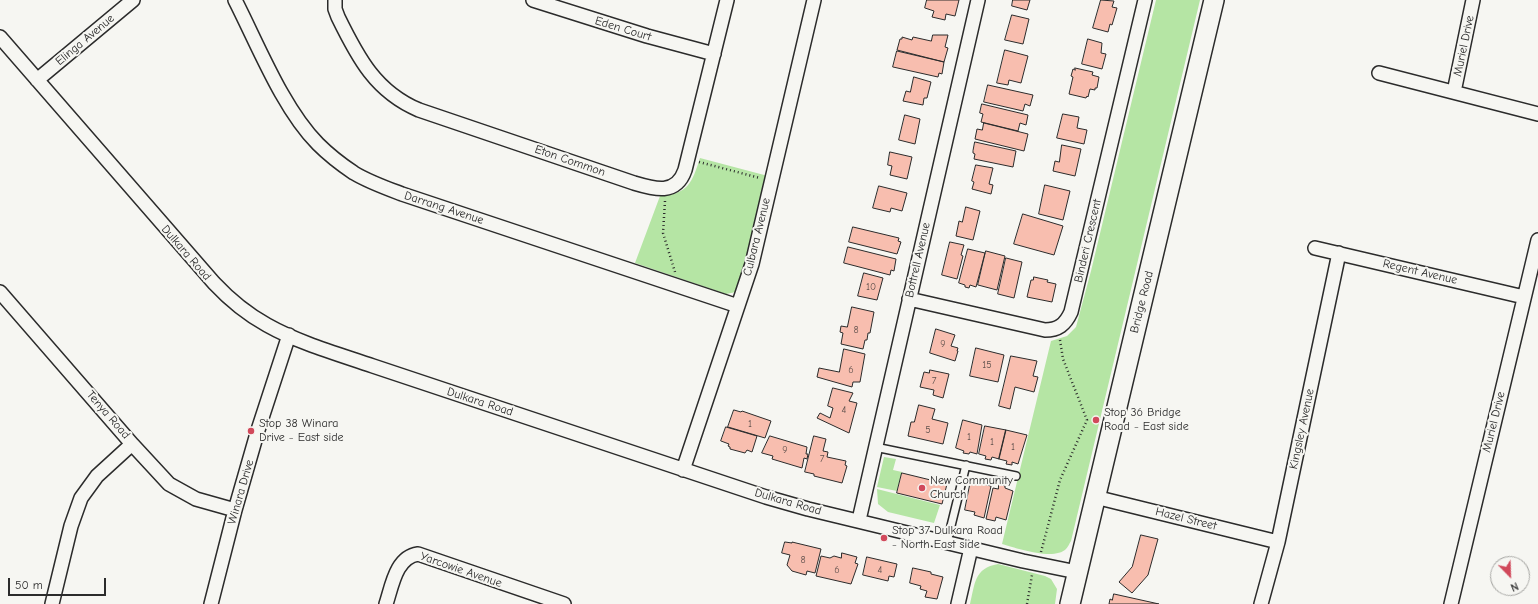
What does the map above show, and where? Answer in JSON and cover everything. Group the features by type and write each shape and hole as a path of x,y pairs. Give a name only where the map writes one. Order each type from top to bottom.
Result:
{"main road":[{"name":"Bridge Road","path":"1070,604 1214,0"}],"street":[{"name":"Elinga Avenue","path":"37,80 133,0"},
{"name":"Darrang Avenue","path":"234,0 296,117 318,144 355,173 367,180 402,194 738,306"},
{"name":"Eton Common","path":"335,0 335,9 338,17 366,67 377,81 399,101 419,110 641,185 655,189 665,188"},
{"name":"Eden Court","path":"533,0 647,36 714,54"},
{"path":"665,188 671,187 680,180 689,159 727,0"},
{"name":"Culbara Avenue","path":"683,470 752,264 814,0"},
{"name":"Bottrell Avenue","path":"860,520 875,447 978,0"},
{"name":"Binderi Crescent","path":"1058,329 1063,326 1071,312 1145,0"},
{"name":"Muriel Drive","path":"1454,92 1473,0"},
{"name":"Dulkara Road","path":"0,37 214,284 227,297 252,316 267,325 289,335 373,366 683,470 801,507 1077,572"},
{"name":"Muriel Drive","path":"1378,73 1538,114"},
{"name":"Muriel Drive","path":"1450,604 1538,240"},
{"name":"Regent Avenue","path":"1315,248 1524,297"},
{"name":"Kingsley Avenue","path":"1261,604 1278,542 1339,253"},
{"name":"Tenya Road","path":"0,292 161,476 178,490 196,499 235,510"},
{"path":"909,299 1045,330 1058,329"},
{"name":"Winara Drive","path":"211,604 235,510 258,430 289,335"},
{"path":"52,604 71,526 81,498 97,476 132,444"},
{"name":"Hazel Street","path":"1095,497 1278,542"},
{"path":"958,604 972,548"},
{"name":"Yarcowie Avenue","path":"386,604 402,563 412,555 418,554 564,604"}],"lane":[{"path":"875,447 1016,476"},
{"path":"947,542 966,466"}],"path":[{"path":"689,159 771,181"},
{"path":"665,188 663,233 672,268 684,288"},
{"path":"1027,604 1035,563 1042,551 1060,480 1087,420 1063,359 1058,329"}],"green space":[{"path":"1156,0 1200,0 1071,541 1066,549 1053,554 1025,551 1002,544 1051,341 1067,336 1076,327 1091,271"},
{"path":"700,158 768,176 742,283 736,292 726,294 635,263 660,196 677,193 688,186"},
{"path":"884,457 896,459 893,470 902,472 897,491 877,487"},
{"path":"877,489 940,505 934,523 888,512 878,504"},
{"path":"998,564 1045,576 1051,579 1057,589 1055,604 970,604 975,584 980,573 990,566"}],"building":[{"path":"927,0 959,0 955,16 946,14 945,20 932,17 934,11 925,8"},
{"path":"1013,0 1030,0 1027,10 1012,6"},
{"path":"1101,0 1114,1 1112,7 1117,8 1112,25 1110,24 1108,32 1093,28"},
{"path":"1012,15 1029,19 1023,44 1005,40"},
{"path":"933,35 948,35 945,47 948,48 944,62 897,50 902,37 912,40 913,37 931,41"},
{"path":"1088,39 1102,43 1101,53 1106,54 1102,69 1082,64"},
{"path":"1005,50 1028,56 1021,83 1009,80 1008,85 997,83"},
{"path":"897,51 944,62 942,74 939,73 938,77 893,67"},
{"path":"1075,68 1093,72 1092,75 1099,77 1097,88 1095,88 1095,90 1090,89 1088,97 1087,96 1086,98 1069,94 1073,77 1071,76 1073,69 1075,70"},
{"path":"914,77 931,82 927,98 924,98 923,105 903,101 906,91 910,92"},
{"path":"988,85 1033,95 1030,106 1025,104 1023,111 984,102"},
{"path":"982,104 1028,115 1026,125 1020,123 1018,131 981,122 983,114 980,113"},
{"path":"1063,114 1079,117 1077,128 1087,130 1084,144 1057,138"},
{"path":"905,115 920,119 915,144 899,140"},
{"path":"984,123 1028,134 1024,151 975,139 977,129 982,130"},
{"path":"975,142 1016,151 1013,167 974,159 975,154 973,151"},
{"path":"1062,145 1081,149 1075,176 1053,171 1055,161 1059,162"},
{"path":"890,152 912,157 907,179 890,175 892,166 888,165"},
{"path":"976,165 993,168 989,184 993,185 991,194 972,189 974,182 972,181"},
{"path":"1045,185 1070,191 1063,220 1039,214"},
{"path":"879,186 907,193 902,211 891,208 890,212 873,208"},
{"path":"966,207 980,211 973,240 956,236 959,221 962,222"},
{"path":"1023,214 1063,226 1054,255 1014,244"},
{"path":"853,227 899,238 898,241 901,242 897,254 849,242"},
{"path":"950,242 964,245 961,255 963,256 957,279 942,275"},
{"path":"848,247 896,259 894,271 891,270 890,275 844,263"},
{"path":"968,249 985,253 976,287 970,285 969,288 959,283"},
{"path":"986,251 1005,256 997,290 978,285"},
{"path":"1006,258 1022,262 1014,298 998,294"},
{"path":"864,273 883,278 877,300 858,296"},
{"path":"1034,277 1048,280 1047,282 1056,284 1052,302 1027,297 1031,280 1033,280"},
{"path":"852,307 874,312 870,333 868,333 863,349 841,344 843,333 840,332 841,326 847,327"},
{"path":"936,329 955,335 951,346 958,348 955,361 930,353"},
{"path":"976,348 1004,355 998,382 970,376"},
{"path":"844,349 865,354 860,382 853,382 852,387 817,377 819,368 839,372"},
{"path":"1011,356 1037,361 1033,376 1038,377 1034,392 1015,387 1010,409 999,406"},
{"path":"930,370 949,374 943,398 933,395 934,390 920,387 924,372 929,373"},
{"path":"833,388 853,393 849,401 857,403 849,433 817,418 820,413 830,418 833,408 828,406"},
{"path":"919,405 935,409 932,419 948,423 943,444 908,436 911,422 914,422"},
{"path":"734,410 742,411 771,421 765,438 728,427"},
{"path":"963,420 982,425 977,454 970,452 969,454 963,453 964,451 956,448"},
{"path":"985,426 1006,430 999,459 992,457 991,460 985,459 986,456 979,454"},
{"path":"726,427 757,436 752,452 747,450 745,453 730,449 728,446 729,444 721,441"},
{"path":"1006,430 1027,435 1018,464 1012,462 1012,465 1006,464 1007,461 999,459"},
{"path":"770,436 807,447 807,459 804,458 802,468 772,459 773,456 762,453"},
{"path":"814,436 826,439 823,451 828,452 827,457 846,461 845,465 847,466 842,483 814,476 814,474 805,472"},
{"name":"New Community Church","path":"902,473 947,484 942,504 897,493"},
{"path":"971,480 980,482 981,480 987,481 986,485 991,486 984,518 974,515 975,512 965,510"},
{"path":"999,484 1013,491 1006,520 996,517 995,521 986,519 993,488 998,489"},
{"path":"1141,535 1158,539 1148,575 1132,593 1119,582 1132,567"},
{"path":"785,542 792,542 821,549 815,573 807,571 806,575 792,571 787,565 790,555 782,553"},
{"path":"842,553 857,557 855,563 858,564 851,584 816,576 821,556 830,558 834,556 841,558"},
{"path":"867,557 897,564 894,577 889,576 888,581 863,575"},
{"path":"913,568 931,572 931,574 943,577 937,599 925,597 927,591 920,589 921,586 910,583"},
{"path":"1114,594 1159,604 1109,604 1110,599 1112,600"}],"place":[{"name":"Stop 36 Bridge Road - East side","path":"1096,420"},
{"name":"Stop 38 Winara Drive - East side","path":"251,431"},
{"name":"New Community Church","path":"922,488"},
{"name":"Stop 37 Dulkara Road - North East side","path":"884,538"}]}
